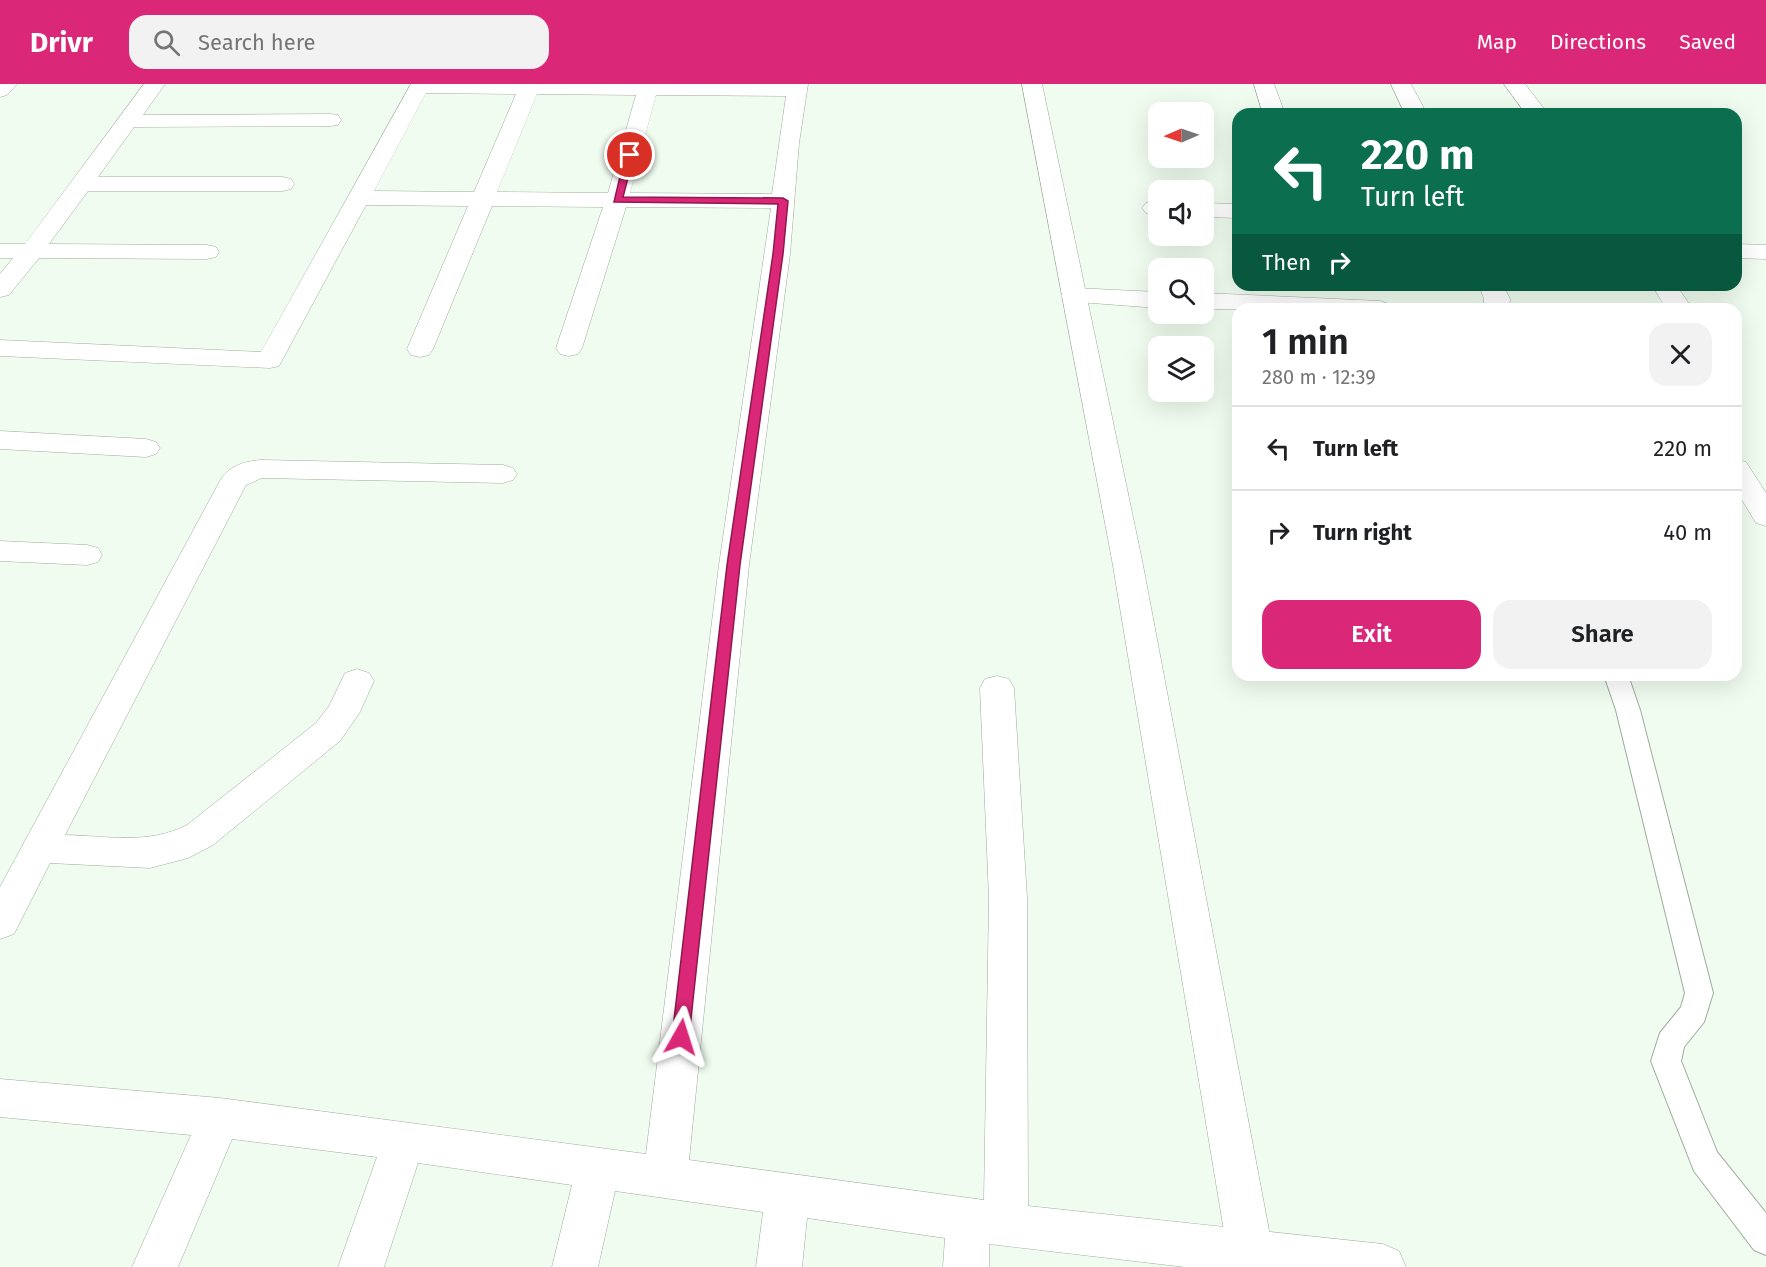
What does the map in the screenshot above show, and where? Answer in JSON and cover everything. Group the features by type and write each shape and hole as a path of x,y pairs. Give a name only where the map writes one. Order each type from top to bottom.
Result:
{"street":[{"path":"0,91 7,84"},
{"path":"0,290 32,251 154,84"},
{"path":"1032,84 1127,560 1252,1260"},
{"path":"1264,84 1272,108"},
{"path":"1401,84 1413,108"},
{"path":"1514,84 1532,108"},
{"path":"0,348 270,360 420,85 797,87 788,143 778,254 734,565 665,1179"},
{"path":"420,349 530,86"},
{"path":"569,348 617,200 649,86"},
{"path":"127,121 330,120"},
{"path":"80,184 283,184"},
{"path":"359,198 783,201"},
{"path":"1214,210 1232,211"},
{"path":"0,251 207,252"},
{"path":"1742,251 1766,252"},
{"path":"1074,296 1148,300"},
{"path":"1214,302 1232,303"},
{"path":"0,440 146,448"},
{"path":"0,923 230,489 242,474 262,469 503,474"},
{"path":"1742,478 1766,516"},
{"path":"0,551 87,555"},
{"path":"39,848 150,853 175,848 200,835 328,732 343,712 357,681"},
{"path":"966,1267 987,1223 1008,898 997,688"},
{"path":"3,1104 220,1118 404,1141 1252,1260 1383,1267"},
{"path":"155,1267 220,1118"},
{"path":"361,1267 404,1141"},
{"path":"575,1267 598,1169"},
{"path":"779,1267 787,1196"}],"lane":[{"path":"1618,681 1628,710 1699,993 1694,1013 1670,1042 1666,1051 1666,1061 1705,1161 1766,1239"}],"route":[{"path":"630,155 617,200 783,201 778,254 734,565 681,1037"}]}
